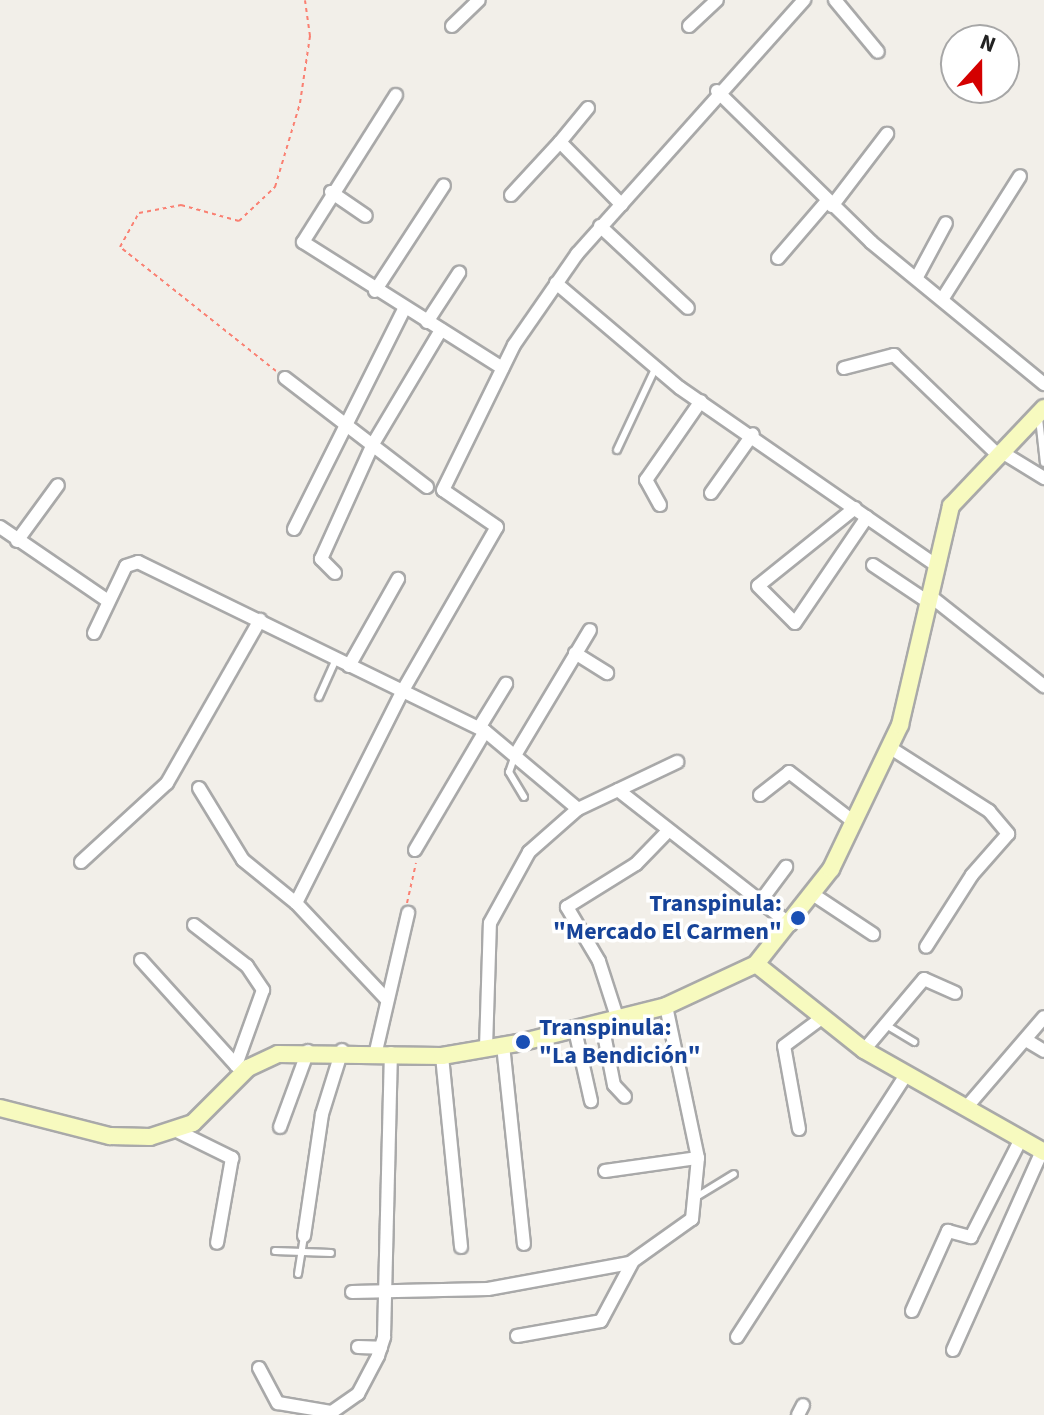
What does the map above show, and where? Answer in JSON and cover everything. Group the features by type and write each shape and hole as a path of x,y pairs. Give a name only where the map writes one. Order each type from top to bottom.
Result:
{"street":[{"path":"452,26 479,0"},
{"path":"689,26 717,0"},
{"path":"296,903 402,692 497,527 443,490 502,368 556,283 600,226 622,205 717,91 804,0"},
{"path":"835,0 878,52"},
{"path":"717,91 830,204 1044,384"},
{"path":"396,95 331,192 303,242 375,291 502,368"},
{"path":"511,195 588,108"},
{"path":"778,258 830,204 887,134"},
{"path":"560,142 622,205"},
{"path":"943,298 1020,176"},
{"path":"375,291 444,185"},
{"path":"331,192 366,216"},
{"path":"917,277 946,223"},
{"path":"600,226 688,308"},
{"path":"427,322 459,273"},
{"path":"556,283 655,369 753,434 934,564"},
{"path":"294,529 404,309"},
{"path":"335,573 321,559 373,444 441,330"},
{"path":"844,368 894,355 999,453 1044,478"},
{"path":"285,378 427,487"},
{"path":"660,505 646,480 701,401"},
{"path":"240,1068 269,1057 308,1051 442,1056 494,1047 610,1022 666,1006 756,964 814,895 854,822 889,747 908,701 934,564 951,506 1041,411"},
{"path":"711,493 753,434"},
{"path":"17,541 58,485"},
{"path":"855,508 758,586 795,623 867,517"},
{"path":"0,527 105,599"},
{"path":"94,633 105,599 126,566 138,562 482,729 517,752 578,809"},
{"path":"873,565 928,599 1044,686"},
{"path":"349,666 398,579"},
{"path":"81,862 167,783 260,620"},
{"path":"517,752 590,630"},
{"path":"575,653 607,673"},
{"path":"415,850 506,684"},
{"path":"889,747 978,802 1008,834 972,875 926,947"},
{"path":"524,1244 494,1047 490,923 529,852 578,809 677,762"},
{"path":"760,795 789,772 854,822"},
{"path":"199,788 243,860 296,903 386,999"},
{"path":"618,790 791,925"},
{"path":"625,1097 614,1085 610,1022 599,961 567,907 636,864 668,831"},
{"path":"760,902 786,867"},
{"path":"814,895 873,934"},
{"path":"259,1368 278,1403 332,1412 364,1385 381,1348 385,1291 383,1052 386,999 408,913"},
{"path":"0,1108 124,1138 175,1130 193,1123 240,1068 265,995 247,966 194,925"},
{"path":"141,960 240,1068"},
{"path":"756,964 819,1020 864,1050 905,1076 1043,1151 953,1350"},
{"path":"864,1050 924,979 955,993"},
{"path":"517,1336 601,1321 632,1263 692,1219 698,1196 698,1158 666,1006"},
{"path":"965,1109 1044,1017"},
{"path":"799,1129 784,1046 819,1020"},
{"path":"575,1030 591,1101"},
{"path":"1026,1040 1044,1051"},
{"path":"304,1236 322,1114 342,1050"},
{"path":"280,1127 308,1051"},
{"path":"442,1056 461,1247"},
{"path":"737,1337 905,1076"},
{"path":"175,1130 232,1158 217,1243"},
{"path":"912,1311 948,1231 971,1237 1021,1139"},
{"path":"605,1171 698,1158"},
{"path":"352,1292 488,1289 632,1263"},
{"path":"358,1347 381,1348"}],"lane":[{"path":"617,450 655,369"},
{"path":"1041,411 1044,463"},
{"path":"319,697 336,659"},
{"path":"517,752 509,772 524,797"},
{"path":"886,1025 914,1042"},
{"path":"698,1196 734,1174"},
{"path":"298,1274 304,1236"},
{"path":"275,1251 331,1253"}],"path":[{"path":"285,378 120,247 139,213 181,205 239,221 275,187 300,103 310,36 305,0"},
{"path":"408,913 415,850"}],"place":[{"name":"Transpinula: \"Mercado El Carmen\"","path":"798,918"},
{"name":"Transpinula: \"La Bendición\"","path":"523,1042"}]}
